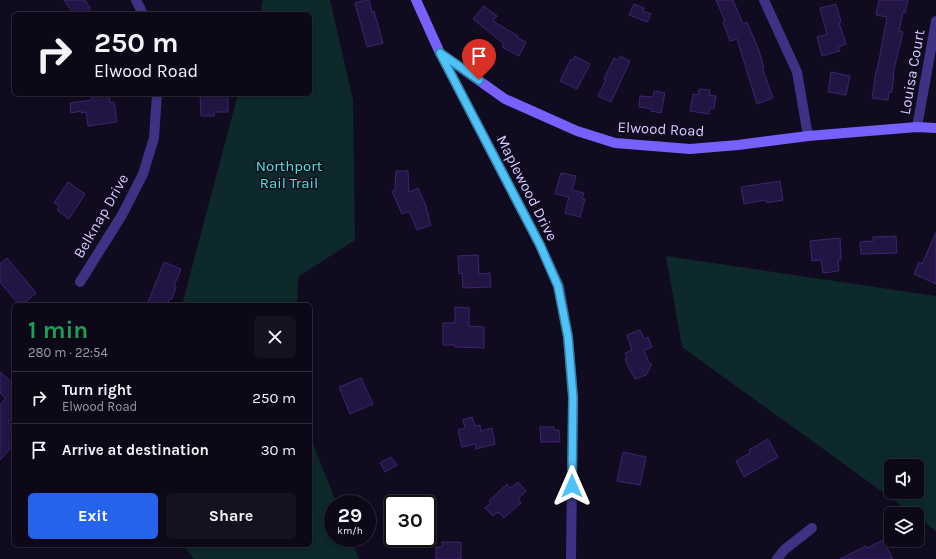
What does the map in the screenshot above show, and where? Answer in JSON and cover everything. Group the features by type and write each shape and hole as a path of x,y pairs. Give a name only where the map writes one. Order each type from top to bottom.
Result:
{"main road":[{"name":"Elwood Road","path":"416,0 440,53 504,99 577,131 614,143 690,149 738,145 808,136 917,127 936,128"}],"street":[{"path":"136,0 142,12"},
{"path":"764,0 797,72 808,136"},
{"name":"Louisa Court","path":"917,127 936,21"},
{"name":"Maplewood Drive","path":"440,53 540,245 558,286 568,337 573,397 571,559"},
{"name":"Belknap Drive","path":"80,282 122,215 143,174 154,138 157,96"},
{"path":"777,559 784,550 812,528"}],"green space":[{"name":"Northport Rail Trail","path":"263,0 330,0 353,100 355,240 298,277 297,303 183,303 237,96 312,96 312,12 260,12"},
{"path":"666,256 936,296 936,531 924,522 924,507 903,507 892,499 924,499 924,459 884,459 884,493 682,347"},
{"path":"312,442 333,495 324,495 324,547 354,547 359,559 194,559 185,547 312,547"}],"building":[{"path":"64,0 85,0 91,9 87,12 73,12"},
{"path":"369,0 372,12 374,11 383,43 367,47 355,3"},
{"path":"716,0 733,0 743,24 747,22 758,48 764,67 762,67 773,98 757,104 737,39 730,41 723,22 725,21"},
{"path":"879,0 908,0 905,13 903,12 899,31 903,32 893,74 892,92 889,92 888,100 872,98 887,17 876,15"},
{"path":"634,4 644,8 643,11 651,14 647,22 629,15"},
{"path":"836,4 841,22 839,23 846,44 838,47 840,51 822,56 817,37 827,34 820,8"},
{"path":"484,6 497,16 493,21 518,36 517,38 526,42 519,56 502,47 504,44 473,19"},
{"path":"575,56 590,64 577,89 560,81 571,59 573,60"},
{"path":"620,56 630,61 611,102 598,96 614,58 618,60"},
{"path":"831,72 850,76 846,95 828,92"},
{"path":"699,89 710,90 709,95 716,96 714,109 710,108 709,114 690,111 693,94 698,95"},
{"path":"654,91 665,93 661,113 651,111 652,109 639,107 640,96 653,97"},
{"path":"91,96 109,96 110,103 114,102 117,122 88,126 86,112 81,113 81,111 71,113 70,103 92,100"},
{"path":"200,96 228,96 228,112 214,112 214,116 201,116"},
{"path":"396,171 408,171 409,192 418,188 427,208 431,225 417,230 409,211 402,214 392,191 395,190"},
{"path":"561,173 576,176 572,190 584,193 582,199 585,199 580,217 565,213 569,197 555,194"},
{"path":"780,181 783,200 767,203 766,200 744,204 741,187"},
{"path":"68,182 85,194 69,219 57,210 60,206 54,203"},
{"path":"936,232 936,284 914,274 919,262 922,264"},
{"path":"896,236 897,253 861,254 860,242 873,241 873,237"},
{"path":"840,238 841,260 838,260 839,271 823,273 821,260 812,261 810,241"},
{"path":"478,255 479,274 490,273 491,287 463,288 462,273 459,274 458,256"},
{"path":"7,258 36,293 24,303 17,303 0,282 0,264"},
{"path":"164,262 181,269 174,286 176,287 172,299 170,298 168,303 148,303"},
{"path":"455,307 469,308 469,326 484,327 484,348 443,345 443,323 455,323"},
{"path":"640,330 644,339 648,337 652,347 644,350 649,363 652,364 646,375 635,379 625,359 627,358 625,353 632,350 627,335"},
{"path":"0,372 12,382 12,418 8,422 12,425 12,435 8,440 12,443 12,447 0,460 0,405 6,398 0,393"},
{"path":"361,378 373,404 350,414 339,387"},
{"path":"472,417 475,426 480,425 481,431 492,428 495,444 476,449 475,444 462,447 458,430 465,428 463,420"},
{"path":"540,427 554,427 554,430 559,430 560,442 541,442"},
{"path":"768,439 778,457 744,477 736,461 750,453 749,450"},
{"path":"623,452 646,457 640,485 617,481"},
{"path":"391,457 397,465 385,472 380,463"},
{"path":"518,482 526,491 518,499 521,503 504,518 498,512 493,516 485,508 491,503 489,501 507,484 510,488"},
{"path":"883,540 884,547 887,547 893,559 840,559 866,546 867,548"},
{"path":"442,542 461,542 461,559 436,559 436,547 442,547"}],"route":[{"path":"479,80 440,53 540,245 558,286 570,350 573,397 572,486"}]}
